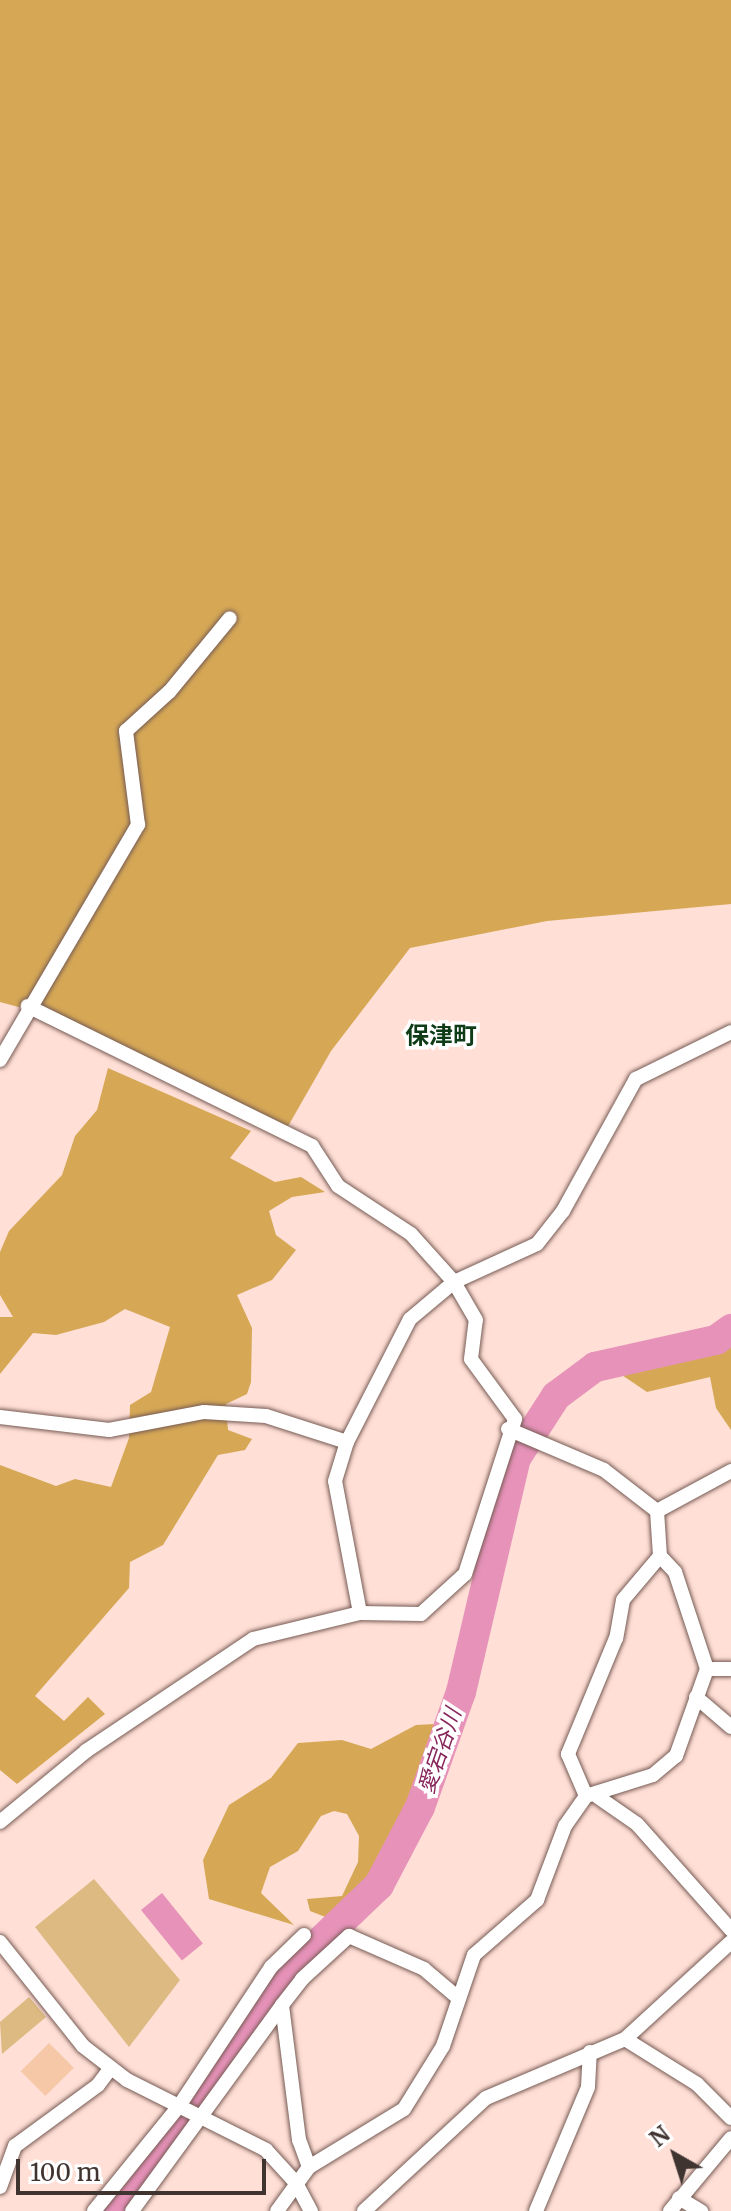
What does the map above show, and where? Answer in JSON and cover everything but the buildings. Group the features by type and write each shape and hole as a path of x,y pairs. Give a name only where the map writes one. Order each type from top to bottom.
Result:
{"street":[{"path":"0,1060 28,1006 138,825 126,731 170,691 230,618"},
{"path":"0,1822 86,1751 253,1639 360,1613 421,1614 465,1574 488,1519 515,1419 471,1359 476,1320 454,1282 411,1234 338,1186 312,1146 28,1006"},
{"path":"360,1613 335,1481 347,1442 410,1319 454,1282 537,1244 563,1211 636,1079 731,1032"},
{"path":"0,1417 109,1430 204,1412 251,1415 347,1442"},
{"path":"277,2211 309,2167 404,2109 443,2046 456,1996 474,1955 537,1900 565,1826 592,1797 653,1775 676,1756 707,1669 675,1572 660,1556 657,1511 604,1470 513,1430"},
{"path":"657,1511 731,1471"},
{"path":"660,1556 623,1600 616,1638 568,1754 592,1797 637,1824 731,1930"},
{"path":"707,1669 731,1669"},
{"path":"696,1697 731,1727"},
{"path":"94,2211 181,2107 271,1967 304,1935"},
{"path":"132,2211 282,2005 349,1936 424,1969 456,1996"},
{"path":"0,1942 83,2046 110,2069 266,2150 296,2183 311,2211"},
{"path":"364,2211 486,2098 625,2039 731,1942"},
{"path":"282,2005 299,2140 309,2167"},
{"path":"625,2039 697,2084 731,2118"},
{"path":"536,2211 588,2087 590,2052"},
{"path":"0,2187 15,2146 98,2085 110,2069"},
{"path":"670,2211 731,2138"},
{"path":"679,2198 701,2211"}],"shaded area":[{"path":"0,0 731,0 731,904 547,921 410,948 331,1051 287,1128 74,1022 0,1002"},
{"path":"108,1068 251,1131 230,1158 275,1182 301,1177 325,1192 292,1197 269,1211 276,1235 296,1250 272,1280 237,1295 252,1328 251,1382 247,1394 226,1404 228,1430 252,1439 245,1450 218,1455 163,1545 130,1562 129,1588 35,1696 64,1721 88,1697 105,1714 17,1784 0,1770 0,1465 56,1486 75,1479 111,1487 129,1438 130,1405 151,1392 170,1327 125,1309 104,1322 56,1335 33,1333 0,1374 0,1317 13,1317 0,1295 0,1252 9,1231 62,1175 75,1136 97,1110"},
{"path":"722,1329 731,1336 731,1430 716,1408 710,1377 647,1392 610,1367 616,1350 647,1352"},
{"path":"435,1724 393,1846 336,1921 310,1911 307,1899 342,1896 358,1862 359,1836 347,1814 334,1811 321,1816 298,1851 270,1867 261,1893 294,1925 209,1899 203,1860 229,1805 271,1778 298,1743 342,1740 371,1749 416,1725"},
{"path":"94,1879 180,1980 129,2047 35,1927"},
{"path":"162,1893 203,1944 182,1961 141,1910"},
{"path":"29,1997 46,2017 2,2054 0,2022"}],"waterway":[{"name":"愛宕谷川","path":"115,2211 281,1979 379,1885 420,1807 461,1692 516,1458 556,1396 595,1367 716,1340 731,1329"}],"district":[{"name":"保津町","path":"441,1036"}]}
